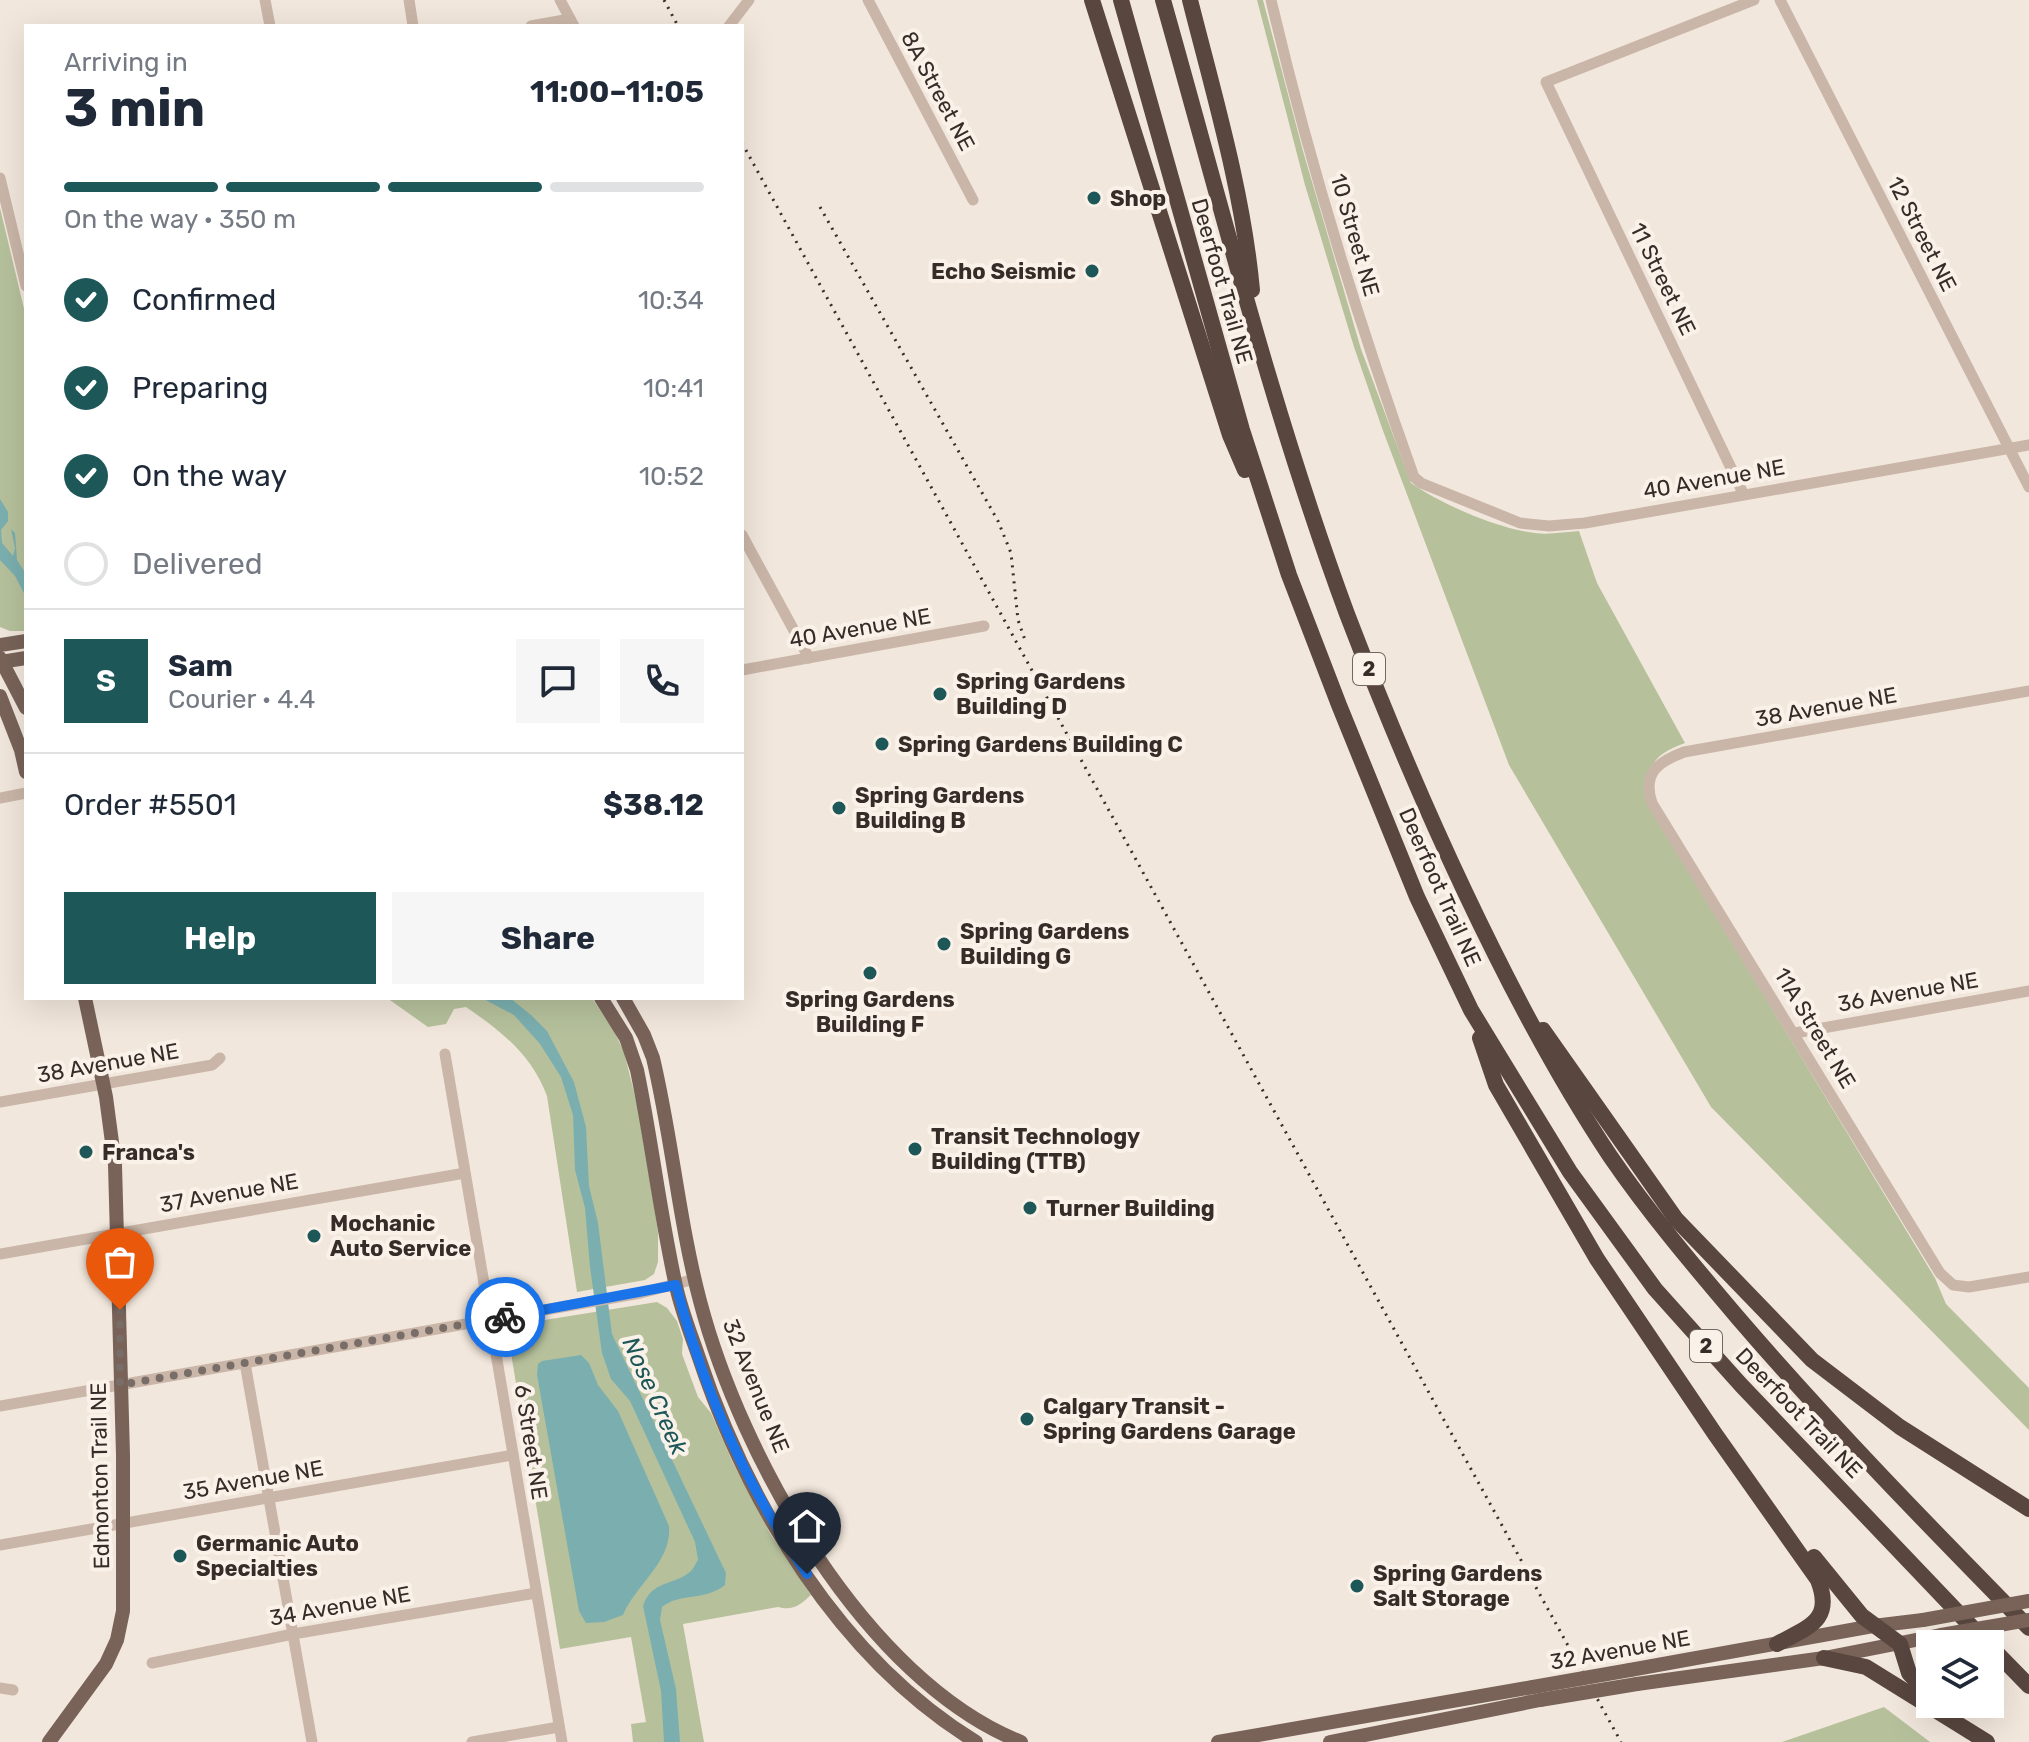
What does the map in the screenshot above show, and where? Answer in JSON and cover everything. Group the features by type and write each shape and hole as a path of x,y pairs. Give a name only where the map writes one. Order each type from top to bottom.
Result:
{"highway":[{"path":"1090,0 1230,435 1289,575"},
{"name":"Deerfoot Trail NE","path":"1121,0 1242,430 1289,575 1417,897 1471,1010 1570,1172 1655,1289 1741,1385 1975,1630"},
{"name":"Deerfoot Trail NE","path":"1163,0 1288,439 1346,612 1418,793 1514,995 1555,1069 1612,1158 1685,1255 1793,1382 2029,1628"},
{"path":"1190,0 1234,179 1249,259 1256,331"},
{"path":"1514,995 1559,1051 1676,1219 1812,1360 1900,1427 2029,1509"},
{"path":"1471,1010 1496,1085 1597,1259 1818,1580 1825,1603 1817,1621 1777,1644"},
{"path":"1715,1434 1862,1616 1900,1644 1909,1673 1916,1681"},
{"path":"1824,1658 1866,1667 1987,1742"},
{"name":"Deerfoot Trail NE","path":"2004,1660 2029,1686"},
{"path":"1953,1718 1958,1723"}],"main road":[{"path":"0,645 24,641"},
{"path":"24,658 1,660 24,702"},
{"path":"0,696 24,763"},
{"name":"Edmonton Trail NE","path":"49,1742 106,1664 117,1640 123,1611 124,1523 115,1165 103,1084 85,1000"},
{"name":"32 Avenue NE","path":"602,1000 626,1038 637,1070 676,1285 707,1384 731,1445 782,1538 820,1593 863,1646 933,1714 976,1742"},
{"name":"32 Avenue NE","path":"624,1000 653,1058 695,1279 724,1377 750,1440 797,1527 872,1627 943,1698 993,1731 1021,1742"},
{"name":"32 Avenue NE","path":"1218,1742 1255,1739 1537,1694 1634,1677 1777,1644 2029,1601"},
{"name":"32 Avenue NE","path":"1634,1677 1824,1658 2029,1620"},
{"name":"32 Avenue NE","path":"1330,1742 1537,1694"}],"street":[{"path":"265,0 270,24"},
{"path":"409,0 413,24"},
{"path":"560,0 572,23"},
{"path":"731,24 749,0"},
{"name":"8A Street NE","path":"868,0 973,200"},
{"name":"10 Street NE","path":"1271,0 1355,305 1414,477"},
{"name":"11 Street NE","path":"1743,493 1546,82 1754,0"},
{"name":"12 Street NE","path":"1780,0 2029,487"},
{"path":"0,178 24,278"},
{"name":"40 Avenue NE","path":"1414,477 1448,495 1520,523 1537,526 1585,523 2029,445"},
{"path":"744,539 809,658"},
{"name":"40 Avenue NE","path":"744,670 984,626"},
{"name":"38 Avenue NE","path":"1647,788 1653,771 1665,760 1684,752 2029,691"},
{"name":"11A Street NE","path":"1647,788 1652,803 1940,1273 1953,1285 1969,1287 2029,1277"},
{"path":"0,798 24,793"},
{"name":"36 Avenue NE","path":"1795,1033 2029,991"},
{"name":"6 Street NE","path":"445,1054 562,1742"},
{"name":"38 Avenue NE","path":"0,1102 212,1065 220,1058"},
{"name":"37 Avenue NE","path":"0,1254 465,1173"},
{"path":"0,1406 641,1293 695,1279"},
{"path":"245,1363 312,1742"},
{"name":"35 Avenue NE","path":"0,1545 513,1455"},
{"name":"34 Avenue NE","path":"152,1663 293,1634 536,1593"},
{"path":"0,1688 13,1690"},
{"path":"472,1742 559,1727"}],"green space":[{"path":"1257,0 1263,0 1361,349 1411,483 1454,507 1520,531 1551,534 1579,531 1597,583 1685,743 1663,753 1653,765 1648,804 1935,1278 1946,1304 2029,1388 2029,1430 1711,1107 1509,765 1354,347 1305,185"},
{"path":"0,208 24,309 24,631 0,627"},
{"path":"390,1000 593,1000 624,1052 640,1116 658,1232 658,1262 654,1274 645,1280 577,1292 547,1096 533,1068 514,1045 466,1007 454,1009 446,1024 428,1027"},
{"path":"657,1302 667,1308 677,1321 683,1339 682,1354 698,1397 711,1413 772,1537 811,1595 792,1608 778,1607 683,1624 704,1742 633,1742 631,1724 646,1722 631,1637 560,1649 508,1335 514,1328 526,1323"},
{"path":"1884,1707 1930,1742 1782,1742"}],"water":[{"path":"0,499 8,512 8,521 1,530 2,543 13,556 15,548 11,529 15,533 17,560 24,571 24,593 15,576 0,560"},
{"path":"486,1000 512,1000 531,1015 547,1031 574,1082 586,1127 589,1186 598,1223 612,1334 726,1573 725,1585 717,1590 669,1602 662,1607 660,1620 676,1689 680,1742 664,1742 661,1691 643,1606 652,1591 692,1570 698,1560 695,1542 630,1401 611,1379 602,1353 585,1208 575,1170 573,1115 561,1077 540,1044 514,1015"},
{"path":"581,1355 618,1411 669,1526 665,1551 623,1615 604,1622 586,1623 579,1611 537,1375 538,1364 542,1361"}],"railway":[{"path":"664,0 677,24"},
{"path":"744,147 1621,1742"},
{"path":"820,207 998,521 1011,553 1018,620 1025,640"}],"way so far":[{"path":"120,1310 120,1385 505,1317"}],"place":[{"name":"Shop","path":"1094,198"},
{"name":"Echo Seismic","path":"1092,271"},
{"name":"Spring Gardens Building D","path":"940,694"},
{"name":"Spring Gardens Building C","path":"882,744"},
{"name":"Spring Gardens Building B","path":"839,808"},
{"name":"Spring Gardens Building G","path":"944,944"},
{"name":"Spring Gardens Building F","path":"870,973"},
{"name":"Transit Technology Building (TTB)","path":"915,1149"},
{"name":"Franca's","path":"86,1152"},
{"name":"Turner Building","path":"1030,1208"},
{"name":"Mochanic Auto Service","path":"314,1236"},
{"name":"Calgary Transit - Spring Gardens Garage","path":"1027,1419"},
{"name":"Germanic Auto Specialties","path":"180,1556"},
{"name":"Spring Gardens Salt Storage","path":"1357,1586"}],"route":[{"path":"505,1317 676,1285 707,1384 731,1445 782,1538 807,1574"}],"water label":[{"name":"Nose Creek","path":"655,1396"}]}
